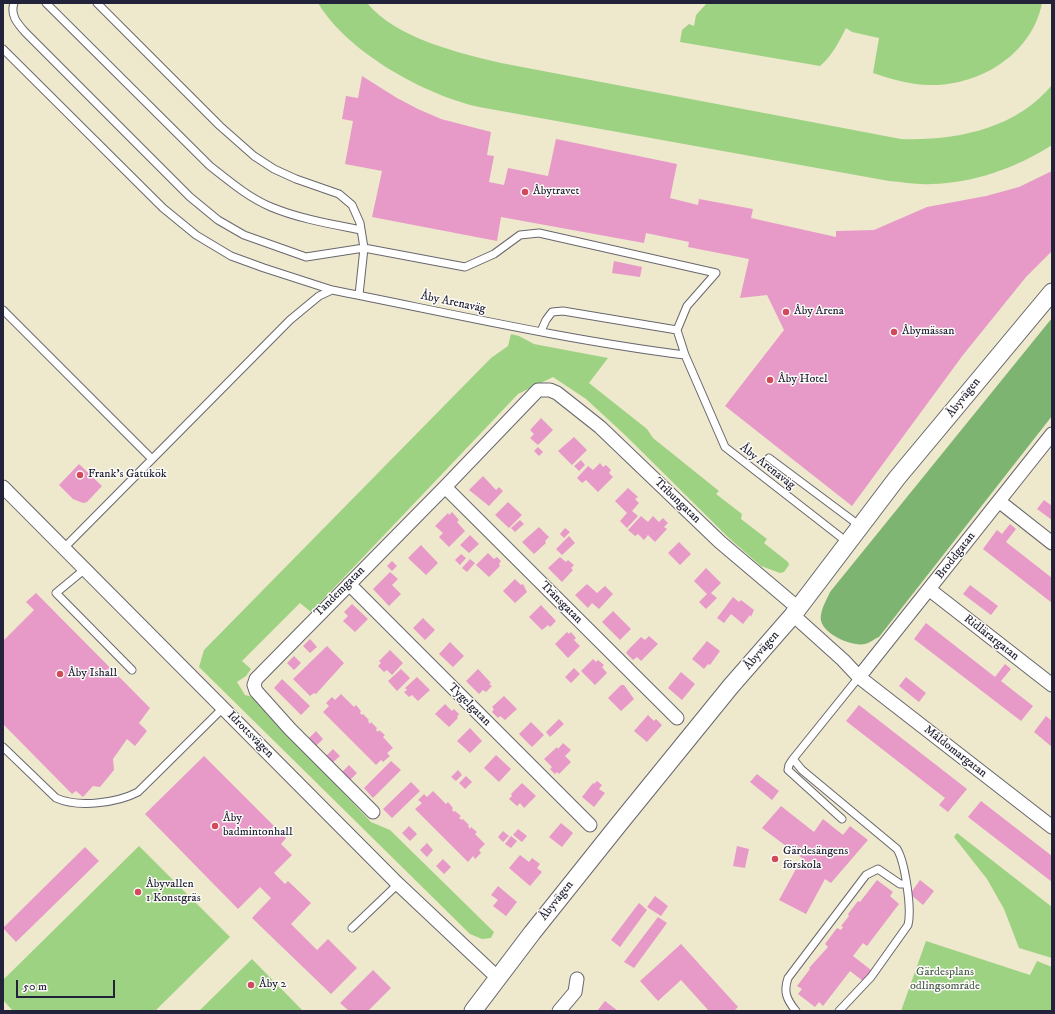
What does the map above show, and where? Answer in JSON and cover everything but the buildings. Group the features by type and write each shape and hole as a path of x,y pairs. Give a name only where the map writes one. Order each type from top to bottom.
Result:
{"street":[{"name":"Åbyvägen","path":"473,1011 499,979 532,932 731,686 795,611 897,478 1052,292"},
{"name":"Tandemgatan","path":"373,812 290,729 256,691 254,685 261,673 446,487 538,390 550,390 557,393"},
{"name":"Tribungatan","path":"557,393 600,427 720,542 795,611"},
{"name":"Broddgatan","path":"859,677 1000,502 1052,434"},
{"name":"Idrottsvägen","path":"3,487 398,884 499,979"},
{"name":"Tränsgatan","path":"446,487 677,718"},
{"path":"1000,502 1052,543"},
{"name":"Tygelgatan","path":"349,584 590,826"},
{"name":"Ridlärargatan","path":"930,590 1052,685"},
{"name":"Måldomargatan","path":"795,611 859,677 1052,827"},
{"path":"559,1011 575,992 577,979"}],"lane":[{"path":"46,3 210,166 237,188 270,207 310,220 361,230"},
{"path":"97,3 220,126 254,156 274,169 296,179 339,194 352,205 361,230 364,248 359,295"},
{"path":"11,4 14,19 25,32 190,197 218,220 244,235 306,257 364,248 465,267 494,254 520,235 539,233 716,272 687,306 677,330 685,355"},
{"name":"Åby Arenaväg","path":"3,49 163,208 196,235 231,256 332,290 618,347 685,355 725,447 847,542"},
{"path":"64,548 290,320 319,296 332,290"},
{"path":"3,310 152,459"},
{"path":"541,331 552,312 563,310 677,330"},
{"path":"769,458 860,526"},
{"path":"85,569 56,593 132,670"},
{"path":"842,819 788,770 793,759 859,677"},
{"path":"3,747 56,798 75,804 116,799 138,792 224,708"},
{"path":"793,759 802,770 897,849 901,855 905,869 910,915 908,924 871,977 839,1011"},
{"path":"796,1011 788,1002 786,995 785,987 788,978 866,875 878,869 900,884 906,884"},
{"path":"352,928 398,884"}],"green space":[{"path":"318,3 367,3 379,15 394,26 411,35 447,49 501,63 901,139 942,138 983,129 1003,122 1021,112 1037,100 1052,85 1052,145 1024,161 994,173 963,181 915,184 889,181 479,107 435,93 389,69 367,54 348,38 331,21"},
{"path":"707,3 1042,3 1036,21 1027,37 1015,52 1001,64 985,73 967,80 949,84 923,85 908,83 873,73 879,38 852,32 846,28 832,53 820,66 680,42 682,30 689,24 694,26 696,15"},
{"path":"1052,318 1052,416 879,637 865,644 859,644 844,641 836,637 824,627 821,621 823,606 830,592"},
{"path":"511,334 519,336 534,344 608,358 589,383 647,429 653,438 719,491 716,494 742,514 741,519 767,539 764,543 788,562 789,565 784,572 780,573 761,566 730,539 625,435 586,399 553,377 518,394 311,612 300,603 242,661 251,669 246,676 237,682 245,695 253,697 371,822 390,830 494,932 491,938 482,939 470,934 199,667 204,650 491,358 508,346"},
{"path":"957,833 1052,907 1052,958 1019,948 1004,909 987,879 954,837"},
{"name":"Åbyvallen 1 Konstgräs","path":"139,846 230,937 155,1011 13,1011 3,1000 3,980"},
{"name":"Gärdesplans odlingsområde","path":"926,941 1030,975 1037,961 1052,967 1052,1011 901,1011"},
{"name":"Åby 2","path":"252,959 303,1011 199,1011"}],"place":[{"name":"Åbytravet","path":"525,192"},
{"name":"Åby Arena","path":"786,312"},
{"name":"Åbymässan","path":"894,332"},
{"name":"Åby Hotel","path":"770,380"},
{"name":"Frank's Gatukök","path":"80,475"},
{"name":"Åby Ishall","path":"60,674"},
{"name":"Åby badmintonhall","path":"215,826"},
{"name":"Gärdesängens förskola","path":"775,859"},
{"name":"Åbyvallen 1 Konstgräs","path":"138,892"},
{"name":"Åby 2","path":"251,985"}]}
